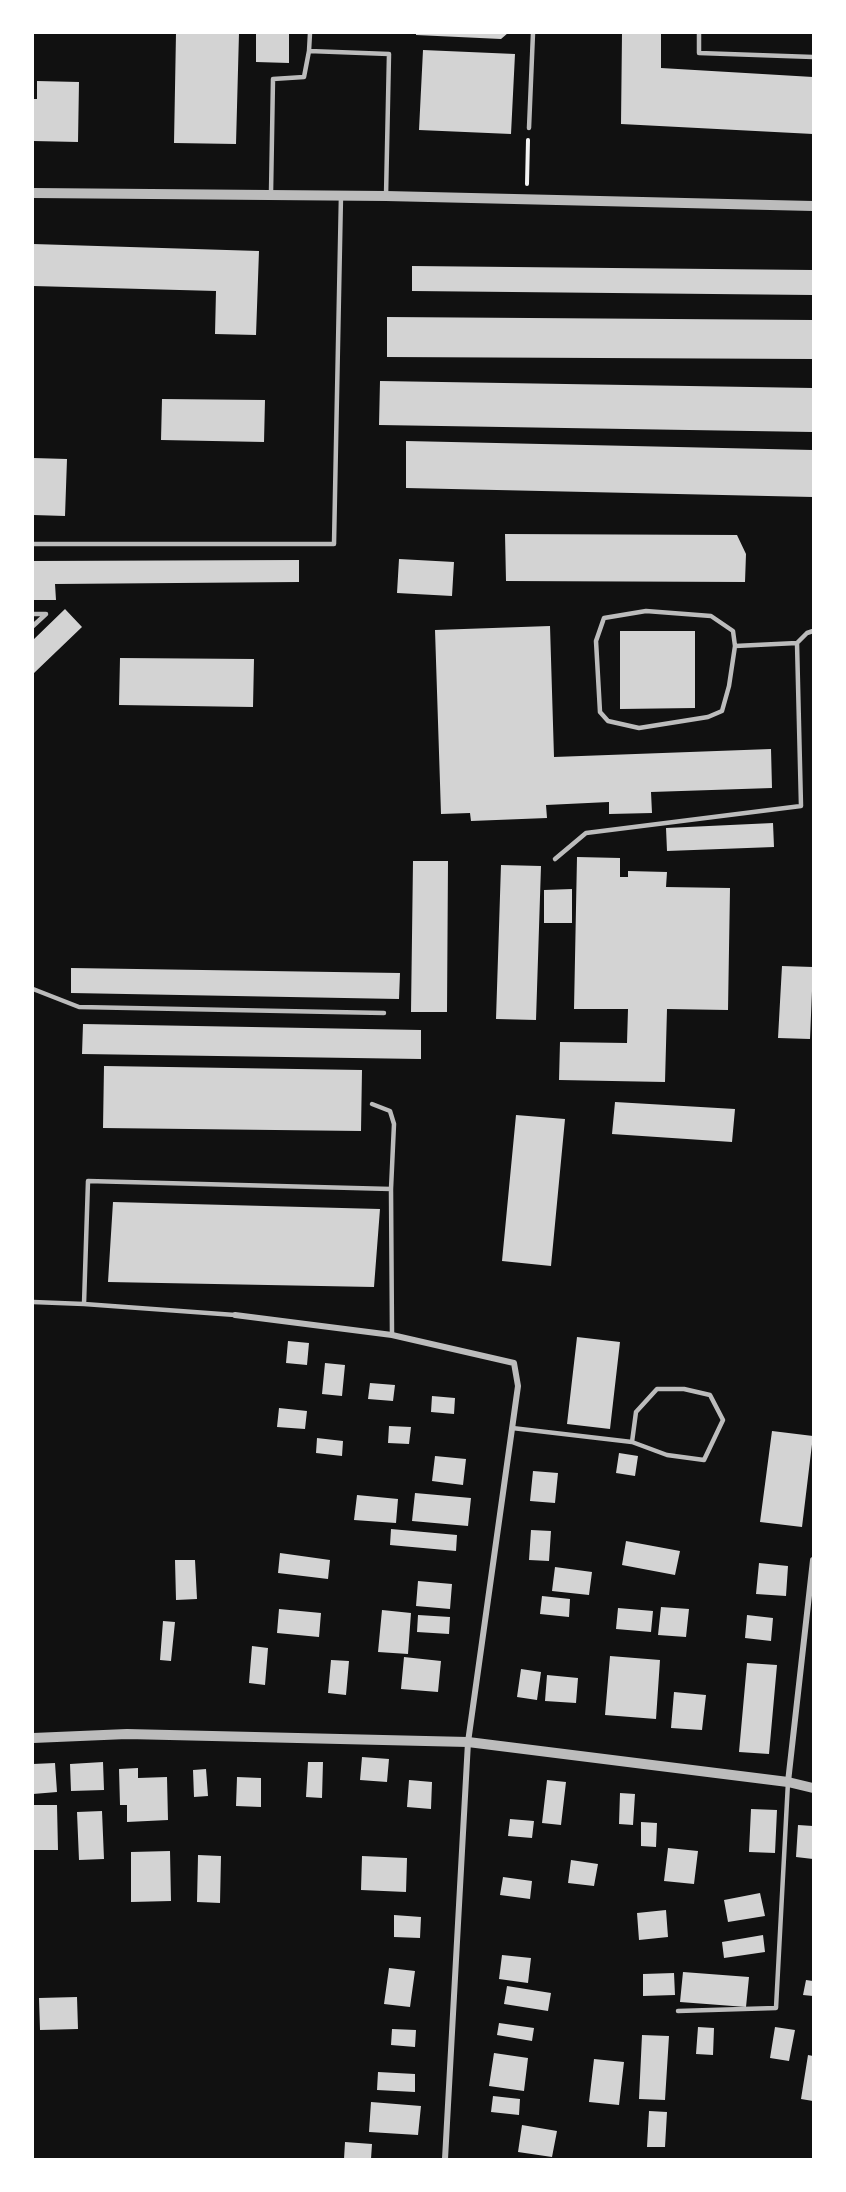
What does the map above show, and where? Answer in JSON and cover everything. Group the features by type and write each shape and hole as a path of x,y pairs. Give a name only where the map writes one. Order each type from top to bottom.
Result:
{"street":[{"path":"33,193 340,195 813,206"},
{"path":"235,1315 392,1335 514,1363 518,1386 468,1742 445,2159"},
{"path":"788,1782 813,1560"},
{"path":"33,1738 127,1734 468,1742 788,1782 813,1788"}],"lane":[{"path":"271,194 273,79 304,77 310,33"},
{"path":"529,128 533,33"},
{"path":"699,33 699,53 813,57"},
{"path":"309,51 389,54 386,196"},
{"path":"33,544 334,544 340,195"},
{"path":"646,611 711,616 733,631 735,646 729,686 722,711 708,717 639,728 608,721 600,712 596,641 604,618 646,611"},
{"path":"33,614 46,614 33,627"},
{"path":"735,646 797,643 807,633 813,631"},
{"path":"555,859 586,833 801,806 797,643"},
{"path":"33,989 79,1007 384,1013"},
{"path":"372,1104 390,1111 394,1124 391,1189 392,1335"},
{"path":"84,1304 88,1181 391,1189"},
{"path":"33,1302 235,1315"},
{"path":"512,1428 632,1442 667,1455 704,1460 723,1420 710,1395 684,1389 657,1389 636,1412 632,1442"},
{"path":"678,2011 777,2008 788,1782"}],"path":[{"path":"526,199 529,128"}],"building":[{"path":"176,33 239,33 236,144 174,143"},
{"path":"256,33 289,33 289,63 256,62"},
{"path":"416,33 508,33 501,39 416,35"},
{"path":"622,33 661,33 661,68 813,77 813,134 621,124"},
{"path":"423,50 515,54 511,134 419,130"},
{"path":"37,81 79,82 78,142 33,141 33,99 37,99"},
{"path":"33,244 259,251 256,335 215,334 216,291 33,286"},
{"path":"412,266 813,270 813,295 412,291"},
{"path":"387,317 813,320 813,359 387,357"},
{"path":"380,381 813,388 813,432 379,425"},
{"path":"162,399 265,400 264,442 161,440"},
{"path":"406,441 813,450 813,497 406,488"},
{"path":"33,458 67,459 65,516 33,515"},
{"path":"505,534 737,535 746,554 745,582 506,581"},
{"path":"399,559 454,562 452,596 397,593"},
{"path":"299,560 299,582 55,584 56,600 33,600 33,561"},
{"path":"65,609 82,627 33,674 33,640"},
{"path":"550,626 554,757 771,749 772,788 651,792 652,813 609,814 609,802 546,805 547,818 471,821 470,813 441,814 435,630"},
{"path":"620,631 695,631 695,708 620,709"},
{"path":"120,658 254,659 253,707 119,705"},
{"path":"773,823 774,847 667,851 666,828"},
{"path":"577,857 620,858 620,877 628,877 628,871 667,872 666,887 730,888 728,1010 667,1009 665,1082 559,1080 560,1042 627,1043 628,1009 574,1009"},
{"path":"413,861 448,861 447,1012 411,1012"},
{"path":"501,865 541,866 536,1020 496,1019"},
{"path":"572,889 572,923 544,923 544,890"},
{"path":"782,966 813,967 810,1039 778,1038"},
{"path":"71,968 400,973 399,999 71,993"},
{"path":"83,1024 421,1030 421,1059 82,1054"},
{"path":"104,1066 362,1070 361,1131 103,1128"},
{"path":"615,1102 735,1109 732,1142 612,1134"},
{"path":"516,1115 565,1119 551,1266 502,1261"},
{"path":"113,1202 380,1209 374,1287 108,1282"},
{"path":"577,1337 620,1342 610,1429 567,1424"},
{"path":"288,1341 309,1343 307,1365 286,1363"},
{"path":"325,1363 345,1365 342,1396 322,1394"},
{"path":"370,1383 395,1385 393,1401 368,1399"},
{"path":"432,1396 455,1398 454,1414 431,1412"},
{"path":"279,1408 307,1411 305,1429 277,1427"},
{"path":"389,1426 411,1427 409,1444 388,1443"},
{"path":"772,1431 813,1436 802,1527 760,1522"},
{"path":"317,1438 343,1441 342,1456 316,1453"},
{"path":"619,1453 638,1456 635,1476 616,1473"},
{"path":"435,1456 466,1459 463,1485 432,1481"},
{"path":"533,1471 558,1473 555,1503 530,1501"},
{"path":"415,1493 471,1498 468,1526 412,1521"},
{"path":"357,1495 398,1499 396,1523 354,1520"},
{"path":"391,1529 457,1535 456,1551 390,1545"},
{"path":"531,1530 551,1531 549,1561 529,1560"},
{"path":"626,1541 680,1551 675,1575 622,1565"},
{"path":"280,1553 330,1560 328,1579 278,1573"},
{"path":"175,1560 195,1560 197,1599 176,1600"},
{"path":"759,1563 788,1566 786,1596 756,1594"},
{"path":"555,1567 592,1572 589,1595 552,1591"},
{"path":"418,1581 452,1584 450,1609 416,1606"},
{"path":"542,1596 570,1599 569,1617 540,1614"},
{"path":"661,1607 689,1609 686,1637 658,1635"},
{"path":"618,1608 653,1611 651,1632 616,1629"},
{"path":"279,1609 321,1613 319,1637 277,1633"},
{"path":"382,1610 411,1613 408,1654 378,1652"},
{"path":"418,1615 450,1617 449,1634 417,1632"},
{"path":"747,1615 773,1618 771,1641 745,1638"},
{"path":"163,1621 175,1622 171,1661 160,1660"},
{"path":"252,1646 268,1648 265,1685 249,1683"},
{"path":"610,1656 660,1660 656,1719 605,1715"},
{"path":"404,1657 441,1661 438,1692 401,1689"},
{"path":"331,1660 349,1661 346,1695 328,1693"},
{"path":"747,1663 777,1665 769,1754 739,1752"},
{"path":"521,1669 541,1672 537,1700 517,1697"},
{"path":"547,1675 578,1678 576,1703 545,1701"},
{"path":"674,1692 706,1695 702,1730 671,1728"},
{"path":"362,1757 389,1759 387,1782 360,1780"},
{"path":"103,1762 104,1790 71,1791 70,1764"},
{"path":"308,1762 323,1762 322,1798 306,1797"},
{"path":"55,1763 57,1792 33,1794 33,1764"},
{"path":"138,1768 138,1778 167,1777 168,1820 127,1822 127,1805 120,1805 119,1769"},
{"path":"206,1769 208,1796 194,1797 193,1770"},
{"path":"237,1777 261,1778 261,1807 236,1806"},
{"path":"409,1780 432,1782 431,1809 407,1807"},
{"path":"547,1780 566,1782 561,1825 542,1823"},
{"path":"620,1793 635,1794 633,1825 619,1824"},
{"path":"33,1805 57,1805 58,1850 33,1850"},
{"path":"751,1809 777,1810 775,1853 749,1852"},
{"path":"102,1811 104,1859 79,1860 77,1812"},
{"path":"510,1819 534,1821 532,1838 508,1836"},
{"path":"641,1822 657,1823 656,1847 641,1846"},
{"path":"798,1825 813,1826 813,1859 796,1857"},
{"path":"668,1848 698,1851 694,1884 664,1881"},
{"path":"170,1851 171,1901 131,1902 131,1852"},
{"path":"198,1855 221,1856 220,1903 197,1902"},
{"path":"362,1856 407,1858 406,1892 361,1890"},
{"path":"571,1860 598,1864 594,1886 568,1883"},
{"path":"503,1877 532,1881 530,1899 500,1895"},
{"path":"760,1893 765,1916 728,1922 724,1900"},
{"path":"666,1910 668,1937 639,1940 637,1913"},
{"path":"394,1915 421,1917 420,1938 394,1937"},
{"path":"763,1935 765,1952 724,1958 722,1942"},
{"path":"502,1955 531,1958 528,1983 499,1979"},
{"path":"389,1968 415,1971 410,2007 384,2004"},
{"path":"683,1972 749,1977 746,2007 680,2002"},
{"path":"674,1973 675,1995 643,1996 643,1974"},
{"path":"806,1980 813,1981 813,1996 803,1995"},
{"path":"507,1986 551,1993 548,2011 504,2004"},
{"path":"77,1997 78,2029 40,2030 39,1998"},
{"path":"499,2023 534,2028 532,2041 497,2035"},
{"path":"698,2027 714,2028 713,2055 696,2054"},
{"path":"775,2027 795,2030 789,2061 770,2058"},
{"path":"392,2029 416,2030 415,2047 391,2045"},
{"path":"642,2035 669,2036 665,2100 639,2099"},
{"path":"494,2053 528,2058 524,2091 489,2086"},
{"path":"808,2055 813,2056 813,2101 801,2099"},
{"path":"594,2059 624,2062 619,2105 589,2102"},
{"path":"378,2072 415,2074 415,2092 377,2090"},
{"path":"493,2096 520,2099 519,2115 491,2112"},
{"path":"371,2102 421,2106 418,2135 369,2132"},
{"path":"649,2111 667,2112 665,2147 647,2147"},
{"path":"522,2125 557,2131 552,2157 518,2152"},
{"path":"345,2142 372,2144 371,2159 344,2159"}]}
